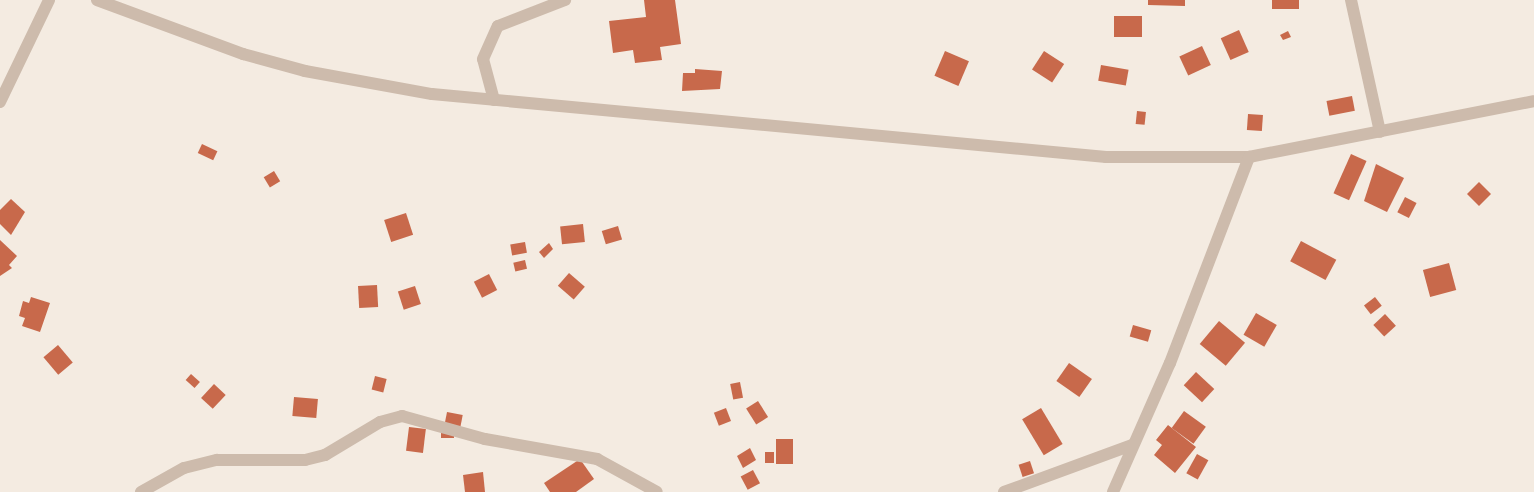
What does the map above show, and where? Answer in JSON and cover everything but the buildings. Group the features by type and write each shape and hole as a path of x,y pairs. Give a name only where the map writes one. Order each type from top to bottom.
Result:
{"street":[{"path":"0,102 50,0"},
{"path":"97,0 243,54 305,71 494,100 1106,157 1249,158 1534,102"},
{"path":"494,100 484,59 498,26 566,0"},
{"path":"1351,0 1380,132"},
{"path":"1113,492 1132,445 1170,363 1249,158"},
{"path":"141,492 184,468 217,460 305,460 325,455 380,422 402,416 480,438 597,459 656,492"},
{"path":"1004,492 1132,445"}]}
